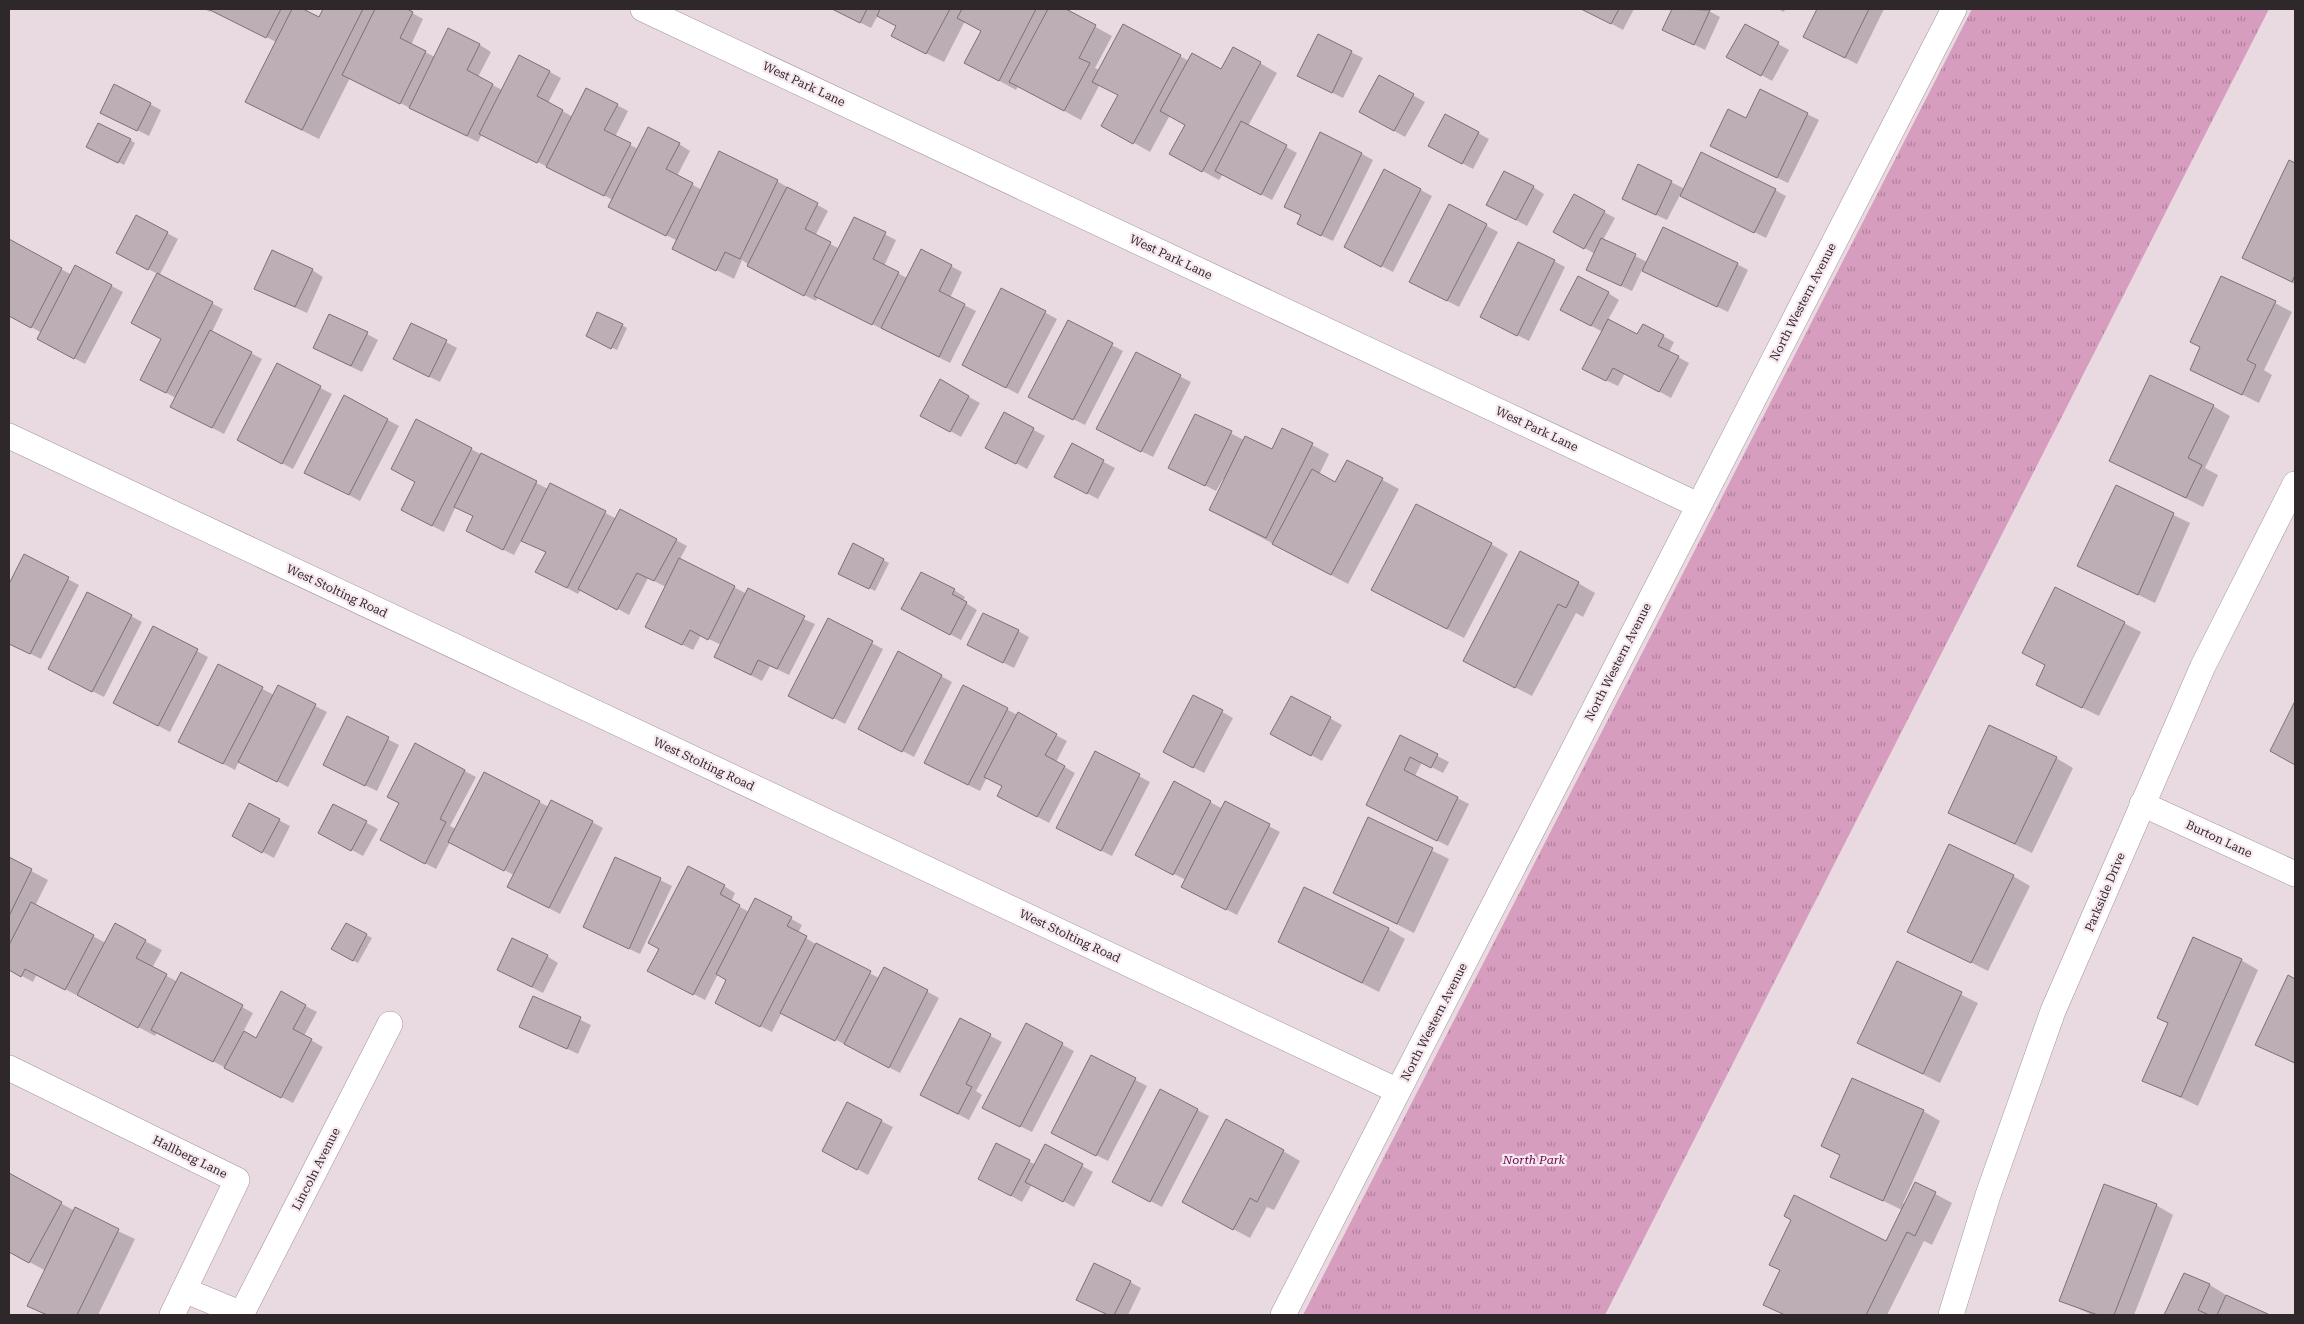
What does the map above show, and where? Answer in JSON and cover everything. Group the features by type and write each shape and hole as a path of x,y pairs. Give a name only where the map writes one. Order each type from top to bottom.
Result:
{"street":[{"name":"West Park Lane","path":"643,9 1698,505"},
{"name":"North Western Avenue","path":"1283,1315 1954,9"},
{"name":"West Stolting Road","path":"9,436 1398,1091"},
{"name":"Parkside Drive","path":"1951,1315 1988,1195 2053,1012 2202,666 2295,484"},
{"name":"Burton Lane","path":"2142,804 2295,874"},
{"name":"Lincoln Avenue","path":"184,1290 241,1314 390,1024"},
{"name":"Hallberg Lane","path":"9,1068 237,1180 172,1315"}],"green space":[{"name":"North Park","path":"1972,9 2269,9 1605,1315 1303,1315"}],"building":[{"path":"208,9 281,9 266,38"},
{"path":"292,9 303,9 319,17 323,9 363,9 302,130 245,102"},
{"path":"375,9 407,9 413,12 400,38 426,51 400,104 342,75"},
{"path":"832,9 867,9 860,23"},
{"path":"880,9 950,9 926,54 891,36 896,26 877,16"},
{"path":"962,9 1036,9 999,81 964,63 981,31 957,18"},
{"path":"1048,9 1066,9 1096,25 1079,58 1090,63 1064,111 1009,82"},
{"path":"1581,9 1619,9 1611,24"},
{"path":"1672,9 1710,10 1694,45 1662,30"},
{"path":"1817,9 1869,9 1845,58 1803,37"},
{"path":"1123,24 1181,55 1133,144 1101,126 1118,95 1092,82"},
{"path":"1745,24 1779,42 1761,76 1726,57"},
{"path":"448,28 480,44 467,70 493,84 467,136 409,108"},
{"path":"1318,34 1352,51 1332,93 1297,76"},
{"path":"1233,47 1261,62 1202,172 1169,154 1185,125 1160,111 1192,53 1221,69"},
{"path":"519,55 550,71 537,96 563,110 537,163 479,134"},
{"path":"1379,75 1414,94 1394,131 1359,112"},
{"path":"114,84 151,103 137,131 100,113"},
{"path":"586,88 618,104 604,130 631,143 604,196 546,167"},
{"path":"1760,89 1808,113 1777,178 1710,146 1728,109 1746,118"},
{"path":"1445,114 1479,132 1462,164 1428,146"},
{"path":"1241,121 1287,145 1261,195 1215,171"},
{"path":"98,123 131,139 118,163 86,147"},
{"path":"648,127 680,143 666,169 693,183 666,236 608,207"},
{"path":"1320,132 1362,153 1321,236 1297,224 1301,215 1284,207"},
{"path":"719,151 778,180 740,259 725,252 716,271 672,249"},
{"path":"1701,152 1776,189 1754,233 1680,196"},
{"path":"2289,160 2295,163 2295,275 2292,282 2242,258"},
{"path":"1638,164 1672,181 1656,215 1622,199"},
{"path":"1384,169 1421,189 1381,267 1344,247"},
{"path":"1504,171 1534,186 1516,220 1486,205"},
{"path":"787,187 818,203 805,229 831,242 804,296 747,266"},
{"path":"1574,194 1605,211 1584,249 1553,232"},
{"path":"1449,204 1487,224 1447,301 1409,282"},
{"path":"136,215 168,232 148,270 116,253"},
{"path":"854,217 886,232 873,259 899,272 872,325 814,296"},
{"path":"1663,227 1738,263 1717,307 1642,271"},
{"path":"1601,238 1636,254 1621,286 1586,270"},
{"path":"9,239 62,268 31,328 9,316"},
{"path":"1518,242 1555,260 1517,336 1480,317"},
{"path":"921,249 952,265 939,291 965,304 939,357 881,328"},
{"path":"272,250 313,269 295,307 254,289"},
{"path":"75,265 112,285 74,359 37,339"},
{"path":"157,273 213,302 166,393 140,380 161,339 131,323"},
{"path":"1578,276 1609,292 1591,326 1560,310"},
{"path":"2221,276 2276,301 2247,360 2256,365 2242,395 2190,370 2200,347 2190,342"},
{"path":"1001,288 1046,311 1006,388 962,365"},
{"path":"597,312 623,324 611,349 586,336"},
{"path":"329,314 368,332 351,366 313,348"},
{"path":"1608,319 1637,334 1643,324 1664,335 1658,346 1679,356 1659,392 1613,368 1606,381 1582,369"},
{"path":"1068,320 1113,343 1073,420 1028,397"},
{"path":"411,323 447,340 429,377 393,359"},
{"path":"210,330 252,352 212,428 170,407"},
{"path":"1136,352 1181,375 1141,452 1096,429"},
{"path":"277,363 321,386 282,464 237,440"},
{"path":"2150,375 2214,405 2188,458 2202,465 2186,498 2109,461"},
{"path":"940,379 969,396 950,432 920,416"},
{"path":"344,395 388,419 349,495 304,473"},
{"path":"1004,412 1034,428 1016,464 985,448"},
{"path":"1195,414 1232,431 1205,486 1168,468"},
{"path":"416,419 472,448 432,526 401,510 415,482 391,469"},
{"path":"1282,428 1313,443 1266,538 1209,510 1245,436 1272,449"},
{"path":"1072,443 1104,460 1087,494 1054,477"},
{"path":"481,453 537,481 503,550 466,531 473,516 454,507"},
{"path":"1347,460 1383,478 1331,575 1272,544 1312,469 1335,482"},
{"path":"550,483 606,511 567,588 535,572 546,552 521,541"},
{"path":"2116,485 2174,513 2138,595 2077,566"},
{"path":"1416,504 1492,543 1447,629 1371,590"},
{"path":"620,509 677,539 654,581 637,573 617,610 578,589"},
{"path":"853,543 884,559 869,589 838,574"},
{"path":"1520,551 1579,582 1566,608 1558,604 1515,688 1463,661"},
{"path":"24,554 69,577 30,654 9,644 9,584"},
{"path":"679,558 735,586 708,640 690,630 682,645 645,627"},
{"path":"921,572 955,589 952,594 967,602 950,635 901,609"},
{"path":"2055,587 2125,622 2082,708 2036,685 2045,665 2022,653"},
{"path":"748,588 805,616 777,669 758,660 751,675 714,657"},
{"path":"87,592 132,615 92,692 48,669"},
{"path":"983,613 1019,630 1003,663 967,645"},
{"path":"828,618 873,641 833,719 788,696"},
{"path":"153,626 198,649 158,726 113,703"},
{"path":"898,651 942,675 902,752 858,729"},
{"path":"218,664 263,687 223,764 178,742"},
{"path":"278,685 316,704 277,782 238,762"},
{"path":"963,685 1008,708 968,785 924,763"},
{"path":"1193,695 1223,710 1193,768 1163,752"},
{"path":"1291,696 1331,717 1311,756 1270,734"},
{"path":"2295,701 2295,765 2270,751"},
{"path":"1018,712 1057,734 1045,755 1065,766 1037,817 997,796 1002,786 984,777"},
{"path":"347,716 389,737 365,786 323,765"},
{"path":"1989,725 2057,757 2015,844 1948,813"},
{"path":"1400,735 1438,754 1431,768 1410,757 1404,770 1458,797 1437,841 1366,805"},
{"path":"415,743 465,770 440,819 446,822 425,864 380,840 399,803 387,797"},
{"path":"1095,751 1140,774 1101,851 1056,828"},
{"path":"484,772 540,801 504,871 448,842"},
{"path":"1174,781 1211,801 1173,875 1135,855"},
{"path":"551,800 593,821 549,908 507,887"},
{"path":"1225,801 1270,824 1226,910 1181,887"},
{"path":"249,803 280,819 262,853 232,836"},
{"path":"333,804 367,821 351,851 318,833"},
{"path":"1368,817 1433,848 1397,924 1333,893"},
{"path":"1949,844 2014,875 1971,963 1907,932"},
{"path":"9,857 32,869 9,916"},
{"path":"615,857 661,878 629,949 583,927"},
{"path":"688,866 725,885 720,894 740,905 693,995 647,971 659,949 648,943"},
{"path":"1304,887 1389,928 1362,983 1278,942"},
{"path":"755,898 792,917 787,926 807,936 760,1027 715,1003 726,980 716,974"},
{"path":"31,902 94,935 65,990 25,969 21,977 9,970 9,945"},
{"path":"115,923 146,940 136,958 167,974 138,1028 77,995"},
{"path":"346,923 367,934 353,961 331,949"},
{"path":"2193,937 2242,959 2181,1097 2142,1081 2168,1023 2157,1018"},
{"path":"512,938 548,955 532,987 497,970"},
{"path":"816,943 871,971 835,1041 780,1013"},
{"path":"1897,961 1962,992 1923,1074 1857,1043"},
{"path":"884,967 928,990 889,1068 844,1044"},
{"path":"181,972 243,1005 213,1062 151,1030"},
{"path":"2288,975 2295,979 2295,1063 2255,1045"},
{"path":"281,991 306,1005 293,1029 312,1039 281,1098 224,1068 244,1031 256,1038"},
{"path":"533,996 581,1017 567,1049 519,1027"},
{"path":"960,1018 991,1034 966,1084 972,1087 958,1114 920,1095"},
{"path":"1026,1023 1063,1043 1020,1127 982,1108"},
{"path":"1091,1055 1136,1078 1096,1156 1051,1133"},
{"path":"1852,1078 1924,1110 1883,1201 1830,1177 1840,1155 1821,1146"},
{"path":"1160,1089 1198,1109 1150,1202 1112,1182"},
{"path":"847,1102 882,1120 857,1170 822,1151"},
{"path":"1226,1119 1284,1150 1257,1202 1250,1198 1233,1230 1182,1202"},
{"path":"996,1143 1030,1160 1011,1196 978,1179"},
{"path":"1045,1144 1083,1164 1063,1202 1025,1182"},
{"path":"9,1173 62,1202 29,1263 9,1252"},
{"path":"1915,1182 1936,1192 1915,1236 1907,1232 1866,1315 1785,1315 1763,1305 1780,1270 1769,1265 1791,1220 1784,1216 1794,1195 1886,1241"},
{"path":"2104,1184 2157,1204 2114,1315 2098,1315 2059,1301"},
{"path":"75,1207 119,1229 77,1315 47,1315 27,1306"},
{"path":"1094,1263 1131,1281 1114,1315 1108,1315 1076,1300"},
{"path":"2184,1273 2210,1284 2198,1310 2209,1315 2164,1315"},
{"path":"2226,1295 2270,1315 2217,1315"}]}
